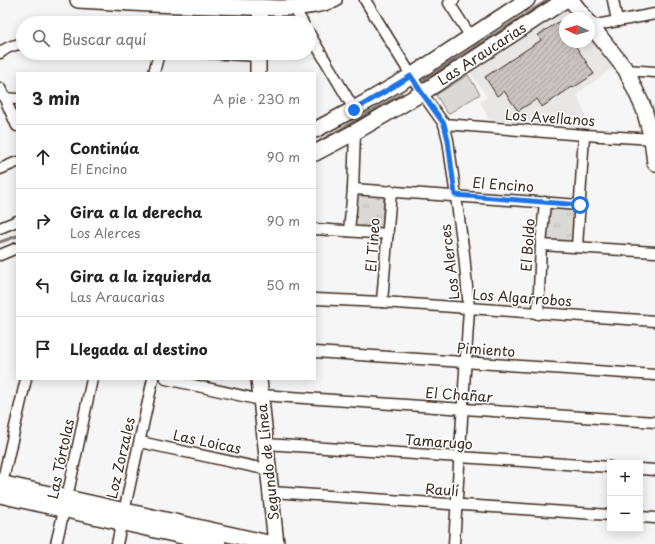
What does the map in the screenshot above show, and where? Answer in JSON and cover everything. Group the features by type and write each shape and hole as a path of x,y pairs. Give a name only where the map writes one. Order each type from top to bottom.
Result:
{"street":[{"path":"78,0 152,2 261,8 294,8 334,0"},
{"name":"Los Alerces","path":"364,0 411,76 444,124 448,140 464,254 469,309 454,544"},
{"path":"454,0 449,3 471,37"},
{"name":"Las Araucarias","path":"316,129 354,110 411,76 527,0"},
{"name":"Las Araucarias","path":"316,152 356,132 422,93 565,0"},
{"path":"571,0 580,12"},
{"path":"613,0 618,21"},
{"path":"260,16 261,8"},
{"path":"294,8 299,16"},
{"path":"595,22 618,21 655,14"},
{"path":"595,31 626,70 644,109 653,139 655,163"},
{"path":"0,53 7,47 16,45"},
{"path":"316,45 354,110"},
{"path":"154,72 157,60"},
{"path":"258,60 258,72"},
{"path":"626,70 655,72"},
{"path":"0,88 4,104 16,124"},
{"path":"4,104 16,99"},
{"name":"Los Avellanos","path":"444,124 653,139"},
{"name":"El Tineo","path":"349,231 356,132"},
{"path":"576,247 584,135"},
{"path":"0,169 16,162"},
{"name":"El Encino","path":"353,189 580,205"},
{"name":"El Tineo","path":"382,302 391,191"},
{"name":"El Boldo","path":"538,314 541,245 545,202"},
{"path":"0,228 16,222"},
{"path":"316,229 388,234"},
{"path":"541,245 655,252"},
{"path":"0,255 16,248"},
{"name":"Los Algarrobos","path":"316,299 382,302 655,321"},
{"name":"Pimiento","path":"316,352 655,375"},
{"path":"26,380 1,489 123,516 269,544"},
{"name":"Las Tórtolas","path":"56,544 92,380"},
{"name":"Loz Zorzales","path":"117,544 153,380"},
{"name":"El Chañar","path":"171,380 261,397 655,422"},
{"name":"Segundo de Línea","path":"259,380 276,544"},
{"name":"Las Loicas","path":"140,442 269,470"},
{"name":"Tamarugo","path":"266,444 607,467"},
{"path":"643,469 655,470"},
{"name":"Raulí","path":"271,492 607,515"},
{"path":"123,516 185,541 218,544"},
{"path":"643,517 655,518"}],"shaded area":[{"path":"559,13 559,48 595,48 595,44 614,67 577,94 590,127 489,120 480,102 487,97 470,72"}],"green space":[{"path":"468,75 480,94 448,114 436,95"},
{"path":"356,194 384,195 382,229 352,228"},
{"path":"547,205 576,207 573,242 545,240"}],"building":[{"path":"559,22 559,48 577,48 594,74 542,107 537,99 518,111 504,91 497,96 485,77 541,40 538,35"}],"waterway":[{"path":"424,80 548,0"},
{"path":"316,143 402,94"},
{"path":"0,242 16,236"}],"route":[{"path":"354,110 411,76 444,124 448,140 455,195 580,205"}]}
